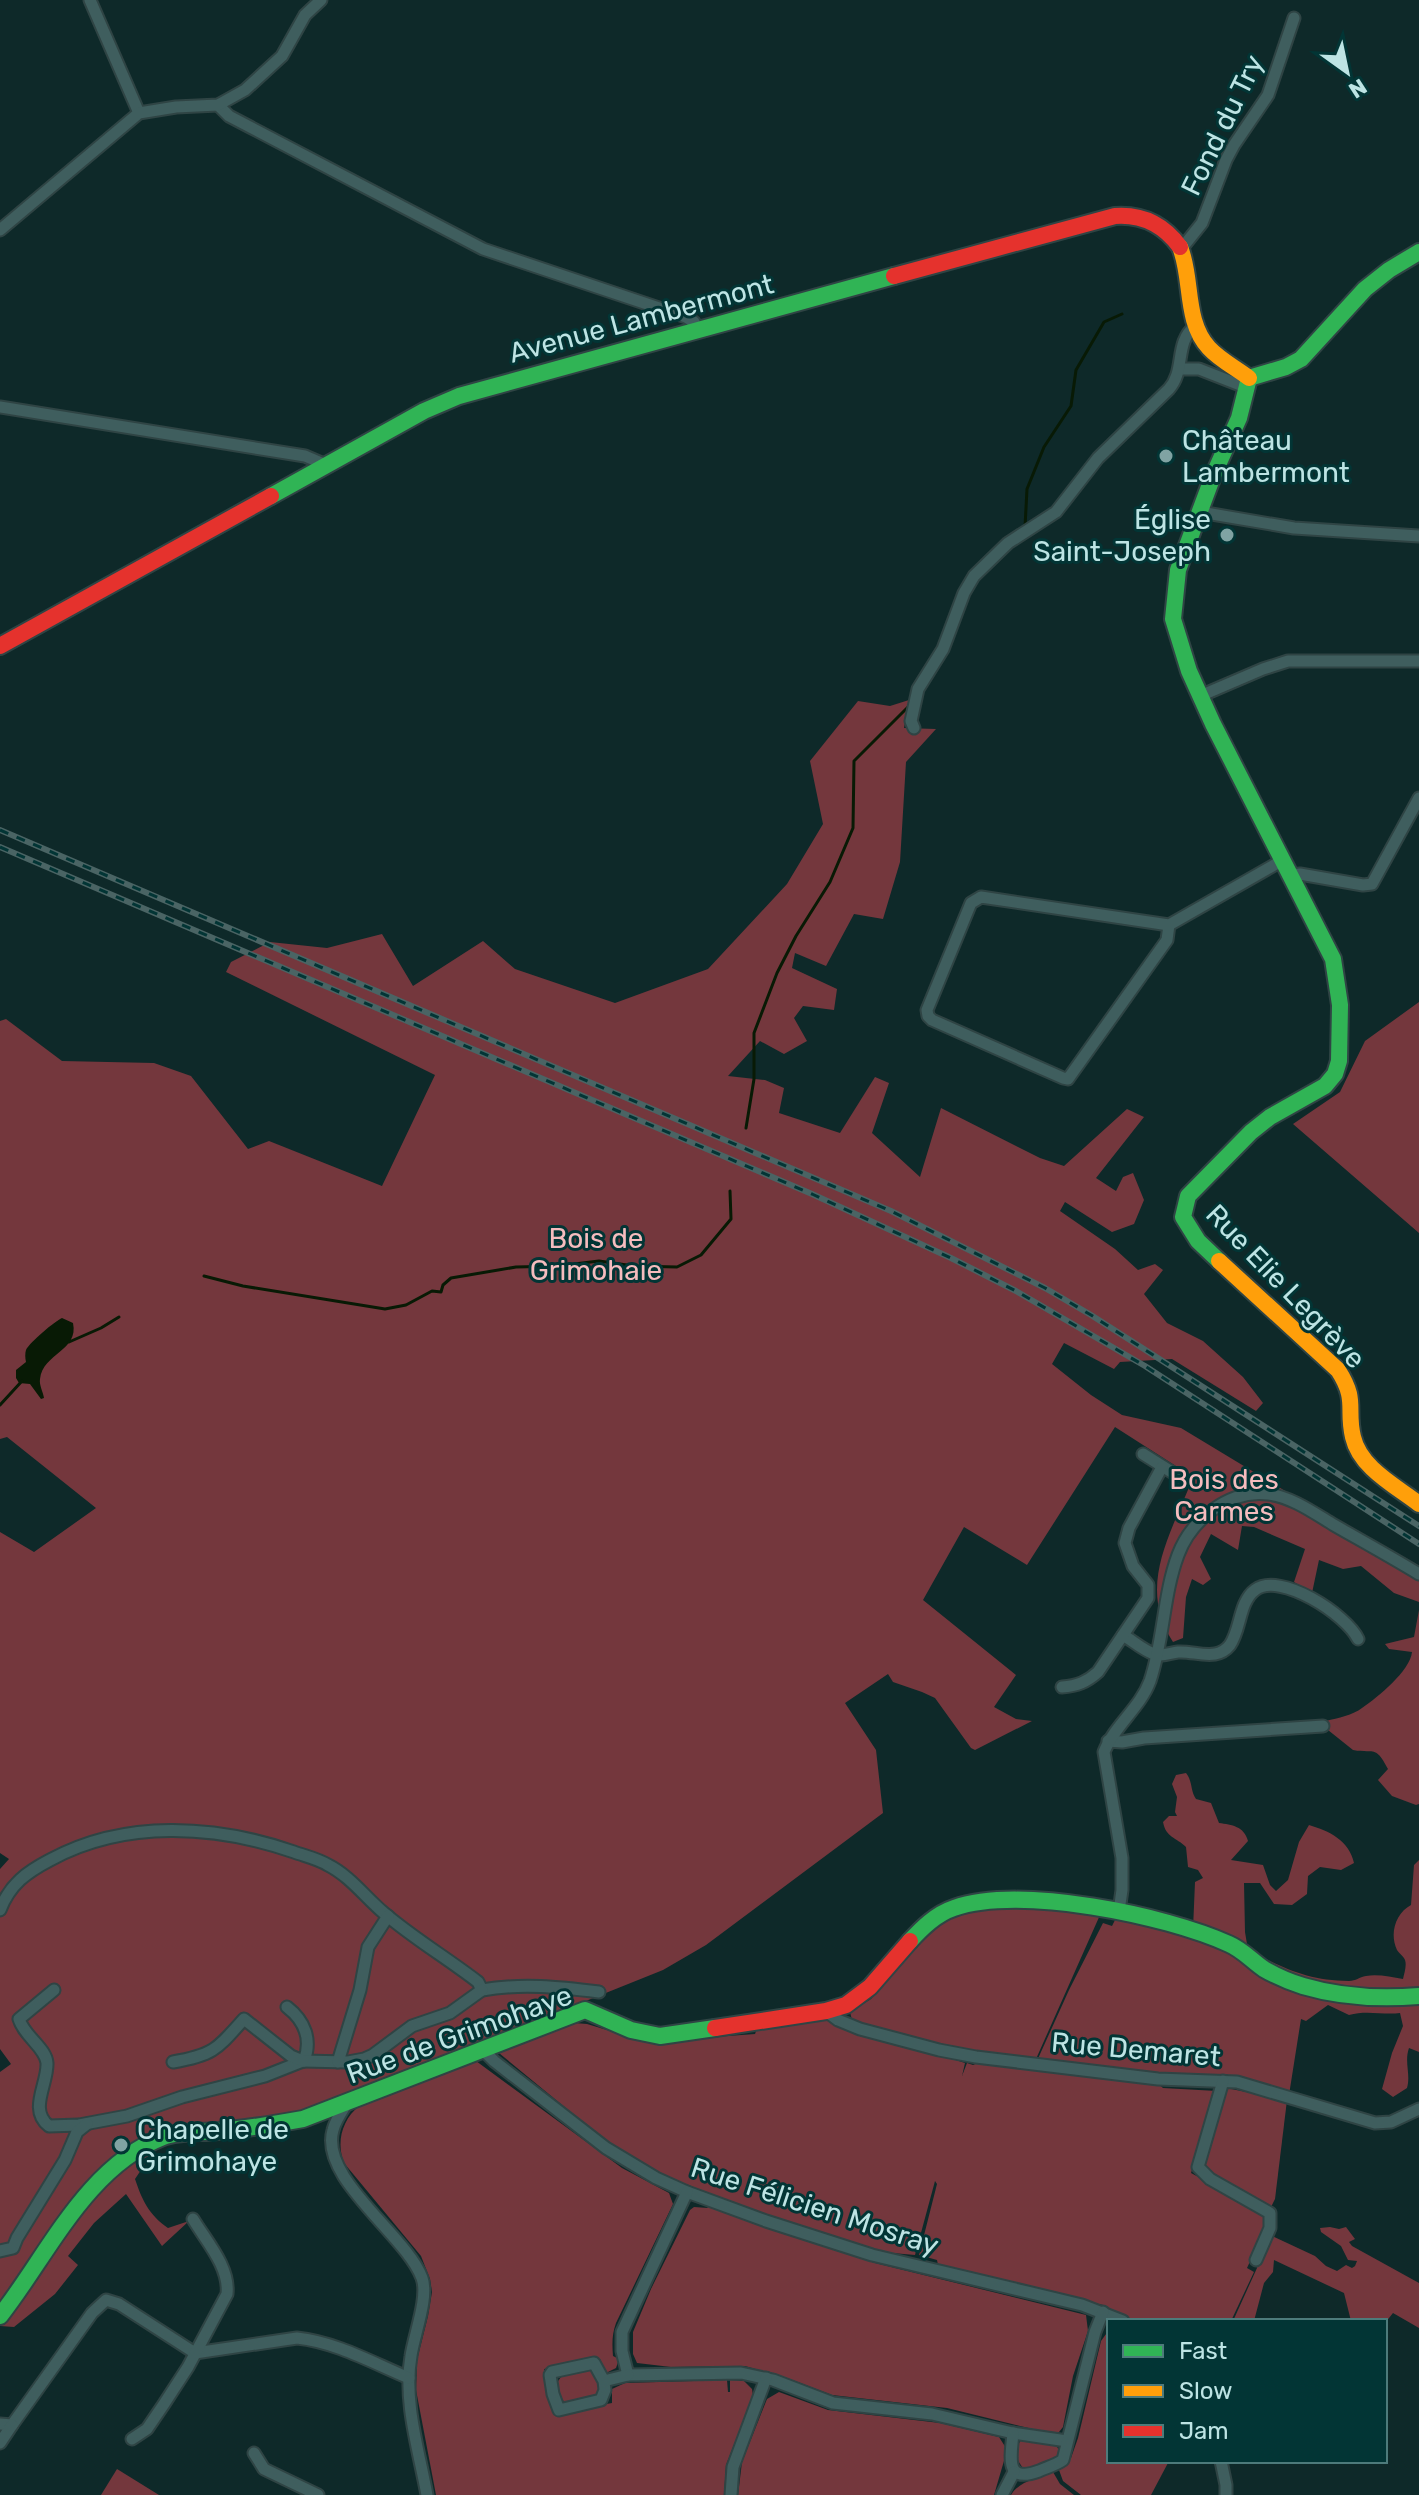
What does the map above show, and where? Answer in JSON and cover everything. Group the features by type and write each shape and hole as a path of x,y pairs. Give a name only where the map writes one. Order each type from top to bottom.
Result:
{"street":[{"path":"90,0 139,113"},
{"path":"0,230 139,113 218,105 245,90 276,63 305,15 321,0"},
{"name":"Fond du Try","path":"1182,248 1202,223 1230,152 1268,95 1294,18"},
{"path":"218,105 239,122 466,241 504,257 690,318 697,330"},
{"name":"Avenue Lambermont","path":"0,646 424,411 459,396 1117,216 1136,216 1154,223 1182,248"},
{"path":"1182,248 1195,326 1207,347 1247,382"},
{"path":"1180,369 1199,369 1247,382 1286,367 1301,359 1365,289 1419,252"},
{"path":"914,728 911,721 918,689 943,649 964,593 974,576 1008,543 1056,512 1098,458 1174,384 1180,369 1182,346 1195,326"},
{"name":"Rue Elie Legrève","path":"1247,382 1239,418 1213,476 1178,570 1173,619 1200,696 1232,765 1333,959 1340,1005 1339,1061 1335,1074 1325,1086 1260,1125 1197,1186 1188,1196 1183,1217 1198,1241 1338,1370 1351,1393 1356,1448 1365,1461 1419,1504"},
{"path":"0,407 305,456 326,465"},
{"path":"1200,512 1294,528 1419,536"},
{"path":"1200,696 1288,661 1419,661"},
{"path":"1169,925 1167,940 1068,1079 928,1016 927,1010 971,903 981,897 1169,925 1287,867 1300,874 1368,886 1372,884 1418,799"},
{"path":"1143,1454 1178,1476"},
{"path":"1062,1687 1089,1681 1098,1672 1148,1598 1148,1585 1133,1566 1125,1543 1129,1528 1162,1467"},
{"path":"1119,1911 1123,1871 1103,1757 1108,1741 1149,1684 1172,1571 1179,1551 1202,1518 1233,1499 1251,1494 1268,1494 1297,1504 1419,1574"},
{"path":"1123,1635 1157,1655 1225,1651 1232,1642 1250,1595 1270,1585 1295,1591 1332,1610 1349,1624 1358,1639"},
{"path":"1108,1741 1323,1726"},
{"path":"0,1910 9,1890 22,1877 64,1852 87,1843 146,1831 192,1830 239,1837 279,1847 330,1866 388,1916 466,1972 482,1990"},
{"name":"Rue de Grimohaye","path":"0,2316 85,2199 108,2173 128,2155 166,2136 255,2128 318,2114 585,2010 631,2030 660,2036 837,2014 865,1992 930,1923 947,1911 979,1900 1004,1899 1119,1911 1228,1944 1269,1971 1307,1988 1419,1996"},
{"path":"338,2062 360,1990 368,1947 388,1916"},
{"path":"173,2062 201,2057 215,2050 244,2019 291,2056 303,2061 338,2062 364,2059 412,2026 450,2013 482,1990 539,1985 599,1992"},
{"path":"54,1990 19,2019 47,2063 39,2102 40,2114 49,2126 88,2124 127,2116 182,2097 265,2076 303,2061 308,2051 307,2035 299,2017 287,2007"},
{"name":"Rue Demaret","path":"837,2014 890,2038 976,2057 1180,2081 1237,2082 1375,2123 1391,2122 1419,2109"},
{"name":"Rue Félicien Mosray","path":"482,2049 606,2148 656,2178 687,2192 872,2255 1078,2304 1119,2319"},
{"path":"1223,2081 1198,2167 1206,2176 1270,2213 1270,2228 1256,2260"},
{"path":"347,2103 332,2131 332,2148 339,2171 417,2267 425,2287 410,2360 409,2394 427,2495"},
{"path":"318,2114 332,2131"},
{"path":"0,2251 13,2248 65,2160 77,2132 88,2124"},
{"path":"628,2375 622,2351 622,2332 687,2192"},
{"path":"132,2439 147,2429 195,2353 227,2294 228,2283 223,2268 193,2219"},
{"path":"0,2443 6,2424 92,2313 106,2300 119,2304 195,2353 306,2339 409,2378"},
{"path":"1014,2472 1026,2475 1059,2463 1064,2456 1095,2332 1103,2312"},
{"path":"594,2363 604,2381 605,2390 600,2402 559,2410 550,2375 594,2363"},
{"path":"604,2381 628,2375 741,2373 766,2378 833,2403 932,2414 1013,2433 1067,2441"},
{"path":"731,2495 733,2467 766,2378"},
{"path":"1002,2495 1014,2472 1011,2464 1013,2433"},
{"path":"254,2453 264,2469 318,2495"},
{"path":"1221,2463 1226,2495"}],"green space":[{"path":"909,700 904,728 936,729 906,762 900,862 883,919 854,914 826,966 795,953 792,968 837,989 834,1010 803,1006 794,1018 807,1041 784,1054 760,1041 728,1076 765,1080 784,1088 779,1113 840,1133 875,1077 889,1083 872,1133 920,1177 941,1108 1040,1158 1064,1166 1127,1109 1144,1117 1096,1178 1116,1191 1123,1177 1133,1173 1144,1200 1134,1224 1112,1232 1065,1202 1060,1211 1115,1249 1138,1270 1155,1264 1163,1270 1144,1294 1167,1323 1203,1341 1243,1377 1263,1403 1256,1411 1172,1359 1120,1362 1114,1369 1064,1343 1052,1364 1122,1415 1181,1428 1419,1572 1419,1602 1394,1593 1361,1566 1343,1569 1319,1560 1312,1593 1294,1582 1305,1549 1254,1527 1242,1526 1238,1550 1211,1534 1200,1557 1211,1579 1203,1585 1192,1579 1186,1597 1183,1638 1173,1642 1162,1621 1158,1580 1161,1559 1193,1477 1115,1427 1027,1565 964,1527 923,1600 1016,1675 994,1707 1016,1719 1032,1721 975,1750 935,1698 893,1682 888,1674 845,1703 876,1750 883,1813 706,1945 663,1970 327,2105 157,2146 135,2179 140,2194 151,2212 168,2228 189,2221 162,2246 126,2194 94,2223 68,2256 78,2265 55,2294 14,2327 0,2326 0,2072 11,2064 0,2049 0,1869 9,1859 0,1853 0,1532 34,1552 96,1508 7,1437 0,1439 0,1021 6,1019 62,1061 154,1063 191,1076 248,1149 269,1141 382,1186 435,1075 226,972 231,962 270,942 327,948 382,934 413,986 483,941 515,969 615,1003 708,969 787,884 823,824 810,761 858,701 890,706"},
{"path":"1419,1002 1419,1233 1293,1124 1340,1092 1365,1041"},
{"path":"1419,1610 1419,1804 1416,1805 1392,1796 1378,1780 1388,1769 1377,1753 1353,1750 1323,1726 1326,1721 1358,1710 1400,1675 1412,1652 1389,1649 1385,1644 1414,1637"},
{"path":"1186,1773 1196,1799 1211,1803 1219,1823 1244,1832 1248,1841 1231,1860 1263,1865 1270,1885 1276,1891 1288,1880 1299,1842 1309,1825 1324,1830 1348,1848 1354,1863 1341,1870 1320,1867 1308,1876 1307,1894 1292,1905 1274,1904 1260,1883 1244,1883 1248,1950 1296,1972 1334,1980 1351,1981 1375,1975 1403,1979 1406,1962 1397,1950 1394,1930 1401,1913 1411,1905 1414,1865 1419,1860 1419,2052 1409,2048 1407,2088 1393,2097 1382,2089 1403,2026 1400,2013 1349,2015 1328,2005 1306,2021 1301,2019 1289,2095 1235,2078 1179,2073 1177,2076 1158,2077 1074,2062 1072,2067 1156,2082 1163,2088 1217,2091 1191,2173 1256,2208 1266,2217 1264,2231 1247,2268 1254,2272 1232,2319 1131,2319 1103,2305 938,2265 937,2260 919,2255 937,2184 935,2181 915,2255 881,2252 771,2217 763,2227 875,2263 1086,2315 1088,2331 1073,2376 1063,2427 1059,2432 1045,2432 947,2408 832,2395 745,2366 671,2367 637,2363 633,2354 633,2332 651,2289 690,2210 694,2207 708,2208 702,2200 595,2137 595,2132 499,2053 574,2023 647,2042 755,2034 758,2026 822,2017 965,2063 962,2076 967,2063 1036,2063 1103,1923 1112,1926 1115,1920 1193,1929 1195,1882 1203,1878 1198,1870 1188,1867 1186,1847 1169,1834 1163,1822 1169,1816 1177,1816 1177,1797 1172,1784 1176,1775"},
{"path":"1004,1905 1100,1915 1036,2059 943,2045 852,2020 850,2012 871,1999 932,1929 968,1910"},
{"path":"476,2061 622,2168 669,2193 673,2204 616,2323 612,2343 613,2356 619,2359 616,2368 606,2373 600,2359 544,2369 554,2414 612,2403 612,2389 625,2383 727,2380 730,2392 730,2380 744,2381 752,2389 753,2396 726,2465 724,2495 436,2495 416,2390 417,2360 432,2292 430,2279 421,2256 344,2163 341,2139 348,2118 359,2106"},
{"path":"1226,2088 1287,2100 1275,2199 1271,2207 1217,2180 1202,2164"},
{"path":"1346,2227 1355,2239 1349,2242 1352,2246 1419,2283 1419,2328 1393,2313 1387,2320 1350,2319 1344,2293 1274,2260 1273,2272 1264,2283 1255,2319 1234,2319 1257,2268 1256,2260 1268,2234 1315,2256 1337,2271 1346,2265 1355,2266 1357,2261 1348,2260 1341,2246 1320,2228"},
{"path":"1107,2333 1107,2463 1168,2463 1151,2495 1081,2495 1063,2481 1059,2470 1071,2458 1078,2438 1101,2341"},
{"path":"590,2370 599,2377 600,2390 596,2396 570,2404 564,2402 556,2389 559,2380"},
{"path":"779,2392 828,2410 940,2423 999,2437 1006,2454 994,2495 738,2495 742,2462 767,2399"},
{"path":"1022,2439 1056,2445 1061,2454 1056,2462 1024,2470 1015,2456"},
{"path":"117,2469 159,2495 101,2495"},
{"path":"1053,2472 1060,2484 1074,2495 1011,2495 1024,2483"}],"shaded area":[{"path":"62,1318 73,1323 71,1340 43,1370 40,1381 44,1398 41,1399 30,1384 19,1383 16,1370 26,1362 28,1346"}],"waterway":[{"path":"1025,527 1027,489 1044,447 1071,406 1076,370 1104,322 1122,314"},
{"path":"952,609 958,594"},
{"path":"746,1128 754,1079 754,1033 777,973 830,882 853,828 854,761 909,706"},
{"path":"204,1276 243,1286 385,1309 406,1305 432,1291 441,1292 443,1285 451,1278 516,1267 599,1261 677,1267 701,1255 731,1219 730,1191"},
{"path":"69,1342 119,1317"},
{"path":"0,1405 22,1381"}],"railway":[{"path":"0,830 891,1211 1045,1288 1091,1315 1419,1526"},
{"path":"0,847 812,1194 951,1258 1016,1291 1145,1366 1419,1544"}],"traffic: fast":[{"path":"1249,378 1301,359 1365,289 1419,252"},
{"path":"271,496 424,411 459,396 894,276"},
{"path":"1219,1261 1198,1241 1183,1217 1188,1196 1251,1132 1270,1117 1325,1086 1335,1074 1339,1061 1340,1005 1333,959 1213,724 1189,671 1173,619 1178,570 1213,476 1239,418 1249,378"},
{"path":"910,1941 924,1926 947,1911 982,1902 1016,1900 1092,1906 1202,1933 1234,1946 1273,1974 1317,1990 1361,1996 1419,1996"},
{"path":"0,2316 90,2191 136,2151 163,2137 303,2119 585,2010 631,2030 660,2036 715,2028"}],"traffic: slow":[{"path":"1180,247 1192,313 1201,337 1218,356 1249,378"},
{"path":"1219,1261 1338,1370 1348,1389 1353,1437 1363,1458 1419,1504"}],"traffic: jam":[{"path":"894,276 1115,216 1152,222 1180,247"},
{"path":"0,646 271,496"},
{"path":"715,2028 826,2011 846,2005 870,1987 910,1941"}],"place":[{"name":"Château Lambermont","path":"1166,456"},
{"name":"Église Saint-Joseph","path":"1227,535"},
{"name":"Chapelle de Grimohaye","path":"121,2145"}],"park label":[{"name":"Bois de Grimohaie","path":"596,1254"},
{"name":"Bois des Carmes","path":"1224,1495"}]}
